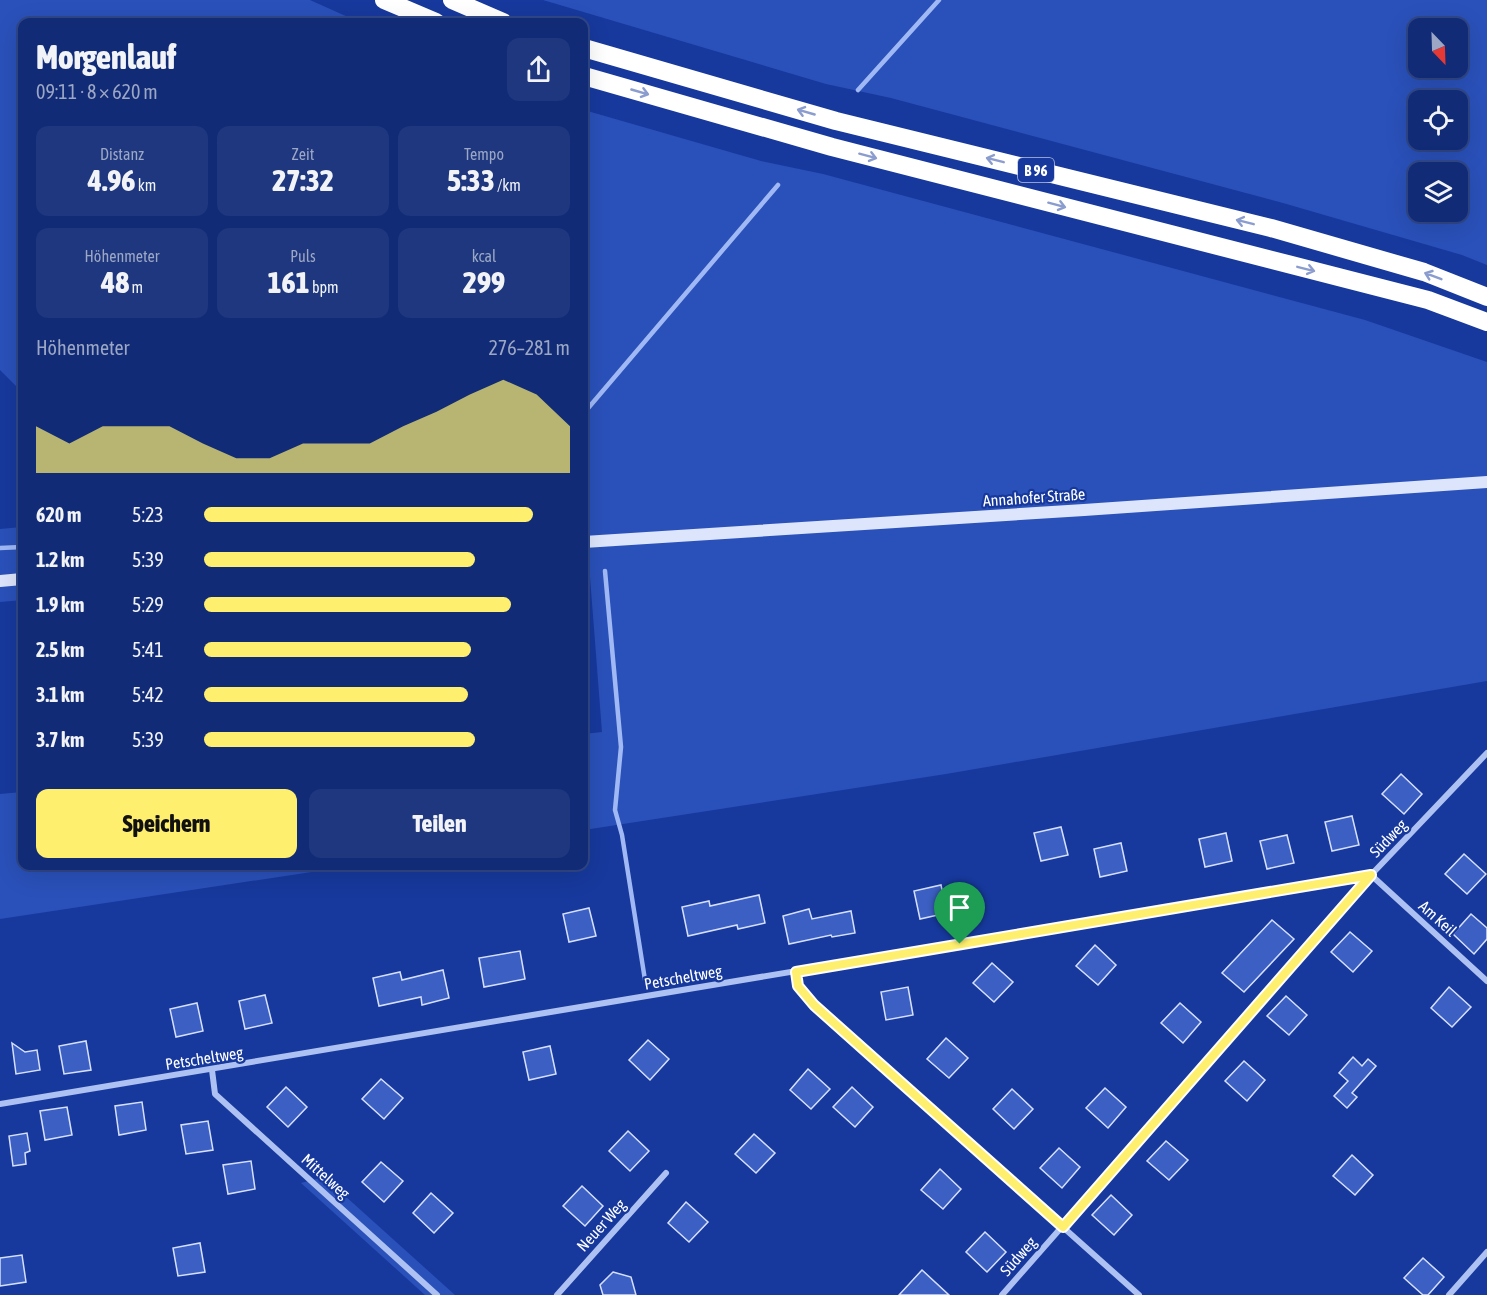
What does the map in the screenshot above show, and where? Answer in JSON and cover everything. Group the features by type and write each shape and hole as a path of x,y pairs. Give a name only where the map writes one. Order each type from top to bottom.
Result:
{"highway":[{"path":"384,0 427,18"},
{"path":"452,0 494,18"},
{"name":"B 96","path":"588,49 836,121 1271,228 1424,272 1487,297"},
{"name":"B 96","path":"588,77 832,147 1428,300 1487,322"}],"street":[{"name":"Annahofer Straße","path":"588,542 1487,482"},
{"path":"0,581 18,579"},
{"name":"Südweg","path":"1002,1295 1371,875 1487,753"},
{"name":"Petscheltweg","path":"0,1104 1371,875"},
{"name":"Am Keil","path":"1371,875 1487,981"},
{"path":"796,972 798,986 814,1005 1139,1295"},
{"name":"Mittelweg","path":"212,1070 215,1094 437,1295"},
{"name":"Neuer Weg","path":"557,1295 666,1173"},
{"path":"1449,1295 1487,1252"}],"shaded area":[{"path":"0,0 310,0 350,18 18,18 18,388 0,370"},
{"path":"543,0 1487,0 1487,265 1462,255 1283,203 891,98 826,84"},
{"path":"588,111 761,161 823,174 1365,320 1487,362 1487,681 946,774 588,829 588,734 602,732 589,564"},
{"path":"18,527 18,600 0,602 0,529"},
{"path":"18,792 18,870 325,870 0,919 0,794"},
{"path":"324,1177 455,1295 425,1295 301,1183"}],"building":[{"path":"1401,774 1422,794 1404,814 1382,794"},
{"path":"1352,816 1359,845 1332,851 1325,822"},
{"path":"1061,827 1068,855 1041,861 1034,833"},
{"path":"1226,833 1232,861 1205,867 1199,839"},
{"path":"1287,835 1294,863 1267,869 1260,841"},
{"path":"1121,843 1127,871 1100,877 1094,849"},
{"path":"1464,854 1486,874 1467,894 1445,874"},
{"path":"941,885 947,913 920,919 914,891"},
{"path":"759,895 765,923 738,929 737,925 688,936 682,907 709,901 710,906"},
{"path":"589,908 596,936 569,942 563,914"},
{"path":"809,909 812,919 851,911 855,933 832,937 831,935 789,944 783,916"},
{"path":"1471,914 1487,928 1487,939 1474,954 1453,934"},
{"path":"1272,920 1294,939 1244,992 1222,973"},
{"path":"1350,932 1372,951 1353,972 1331,952"},
{"path":"1095,945 1116,965 1098,985 1076,966"},
{"path":"520,951 525,979 484,987 479,958"},
{"path":"992,963 1013,982 994,1002 973,983"},
{"path":"443,970 449,998 422,1005 421,997 379,1006 373,978 400,972 402,980"},
{"path":"908,987 913,1015 886,1020 881,992"},
{"path":"1449,987 1471,1007 1452,1027 1431,1008"},
{"path":"265,995 272,1023 245,1029 239,1001"},
{"path":"1286,996 1307,1015 1289,1035 1267,1016"},
{"path":"197,1003 203,1031 176,1037 170,1009"},
{"path":"1180,1003 1201,1022 1183,1043 1161,1023"},
{"path":"946,1038 968,1058 949,1078 927,1059"},
{"path":"648,1040 669,1059 650,1080 629,1060"},
{"path":"86,1041 91,1070 64,1074 59,1046"},
{"path":"12,1043 25,1052 37,1050 40,1070 16,1074"},
{"path":"550,1046 556,1074 529,1080 523,1052"},
{"path":"1353,1057 1362,1066 1368,1059 1376,1066 1352,1093 1357,1097 1347,1108 1334,1096 1348,1081 1339,1073"},
{"path":"1244,1061 1265,1080 1247,1101 1225,1081"},
{"path":"808,1069 830,1089 811,1109 790,1090"},
{"path":"381,1079 403,1098 384,1119 362,1099"},
{"path":"286,1087 307,1107 288,1127 267,1107"},
{"path":"852,1087 873,1107 855,1127 833,1107"},
{"path":"1105,1088 1126,1107 1108,1128 1086,1108"},
{"path":"1012,1089 1033,1109 1014,1129 993,1109"},
{"path":"142,1102 146,1130 119,1135 115,1106"},
{"path":"67,1107 72,1135 45,1140 40,1111"},
{"path":"208,1121 213,1150 186,1154 181,1125"},
{"path":"628,1131 649,1151 630,1171 609,1151"},
{"path":"27,1133 30,1151 25,1153 26,1164 13,1166 9,1136"},
{"path":"754,1134 775,1153 756,1173 735,1154"},
{"path":"1166,1141 1188,1160 1169,1180 1147,1161"},
{"path":"1059,1148 1080,1167 1062,1188 1040,1168"},
{"path":"1352,1155 1373,1175 1355,1195 1333,1176"},
{"path":"251,1161 255,1189 228,1194 223,1165"},
{"path":"381,1162 403,1181 384,1202 362,1182"},
{"path":"940,1169 961,1189 943,1209 921,1190"},
{"path":"582,1186 603,1206 585,1226 563,1206"},
{"path":"431,1193 453,1213 434,1233 413,1213"},
{"path":"1111,1195 1132,1215 1114,1235 1092,1215"},
{"path":"686,1202 708,1222 689,1242 668,1223"},
{"path":"985,1232 1006,1252 987,1272 966,1252"},
{"path":"200,1243 205,1272 178,1276 173,1248"},
{"path":"22,1255 26,1282 0,1286 0,1258"},
{"path":"1423,1258 1444,1277 1428,1295 1423,1295 1404,1278"},
{"path":"922,1270 949,1295 899,1295"},
{"path":"613,1272 631,1277 636,1295 603,1295 600,1285"}],"waterway":[{"path":"858,90 939,0"},
{"path":"588,408 778,185"},
{"path":"0,548 18,547"},
{"path":"605,571 621,747 615,810 622,835 645,980"}],"route":[{"path":"1371,875 1063,1227 814,1005 798,986 796,972 960,944 1371,875"}]}
